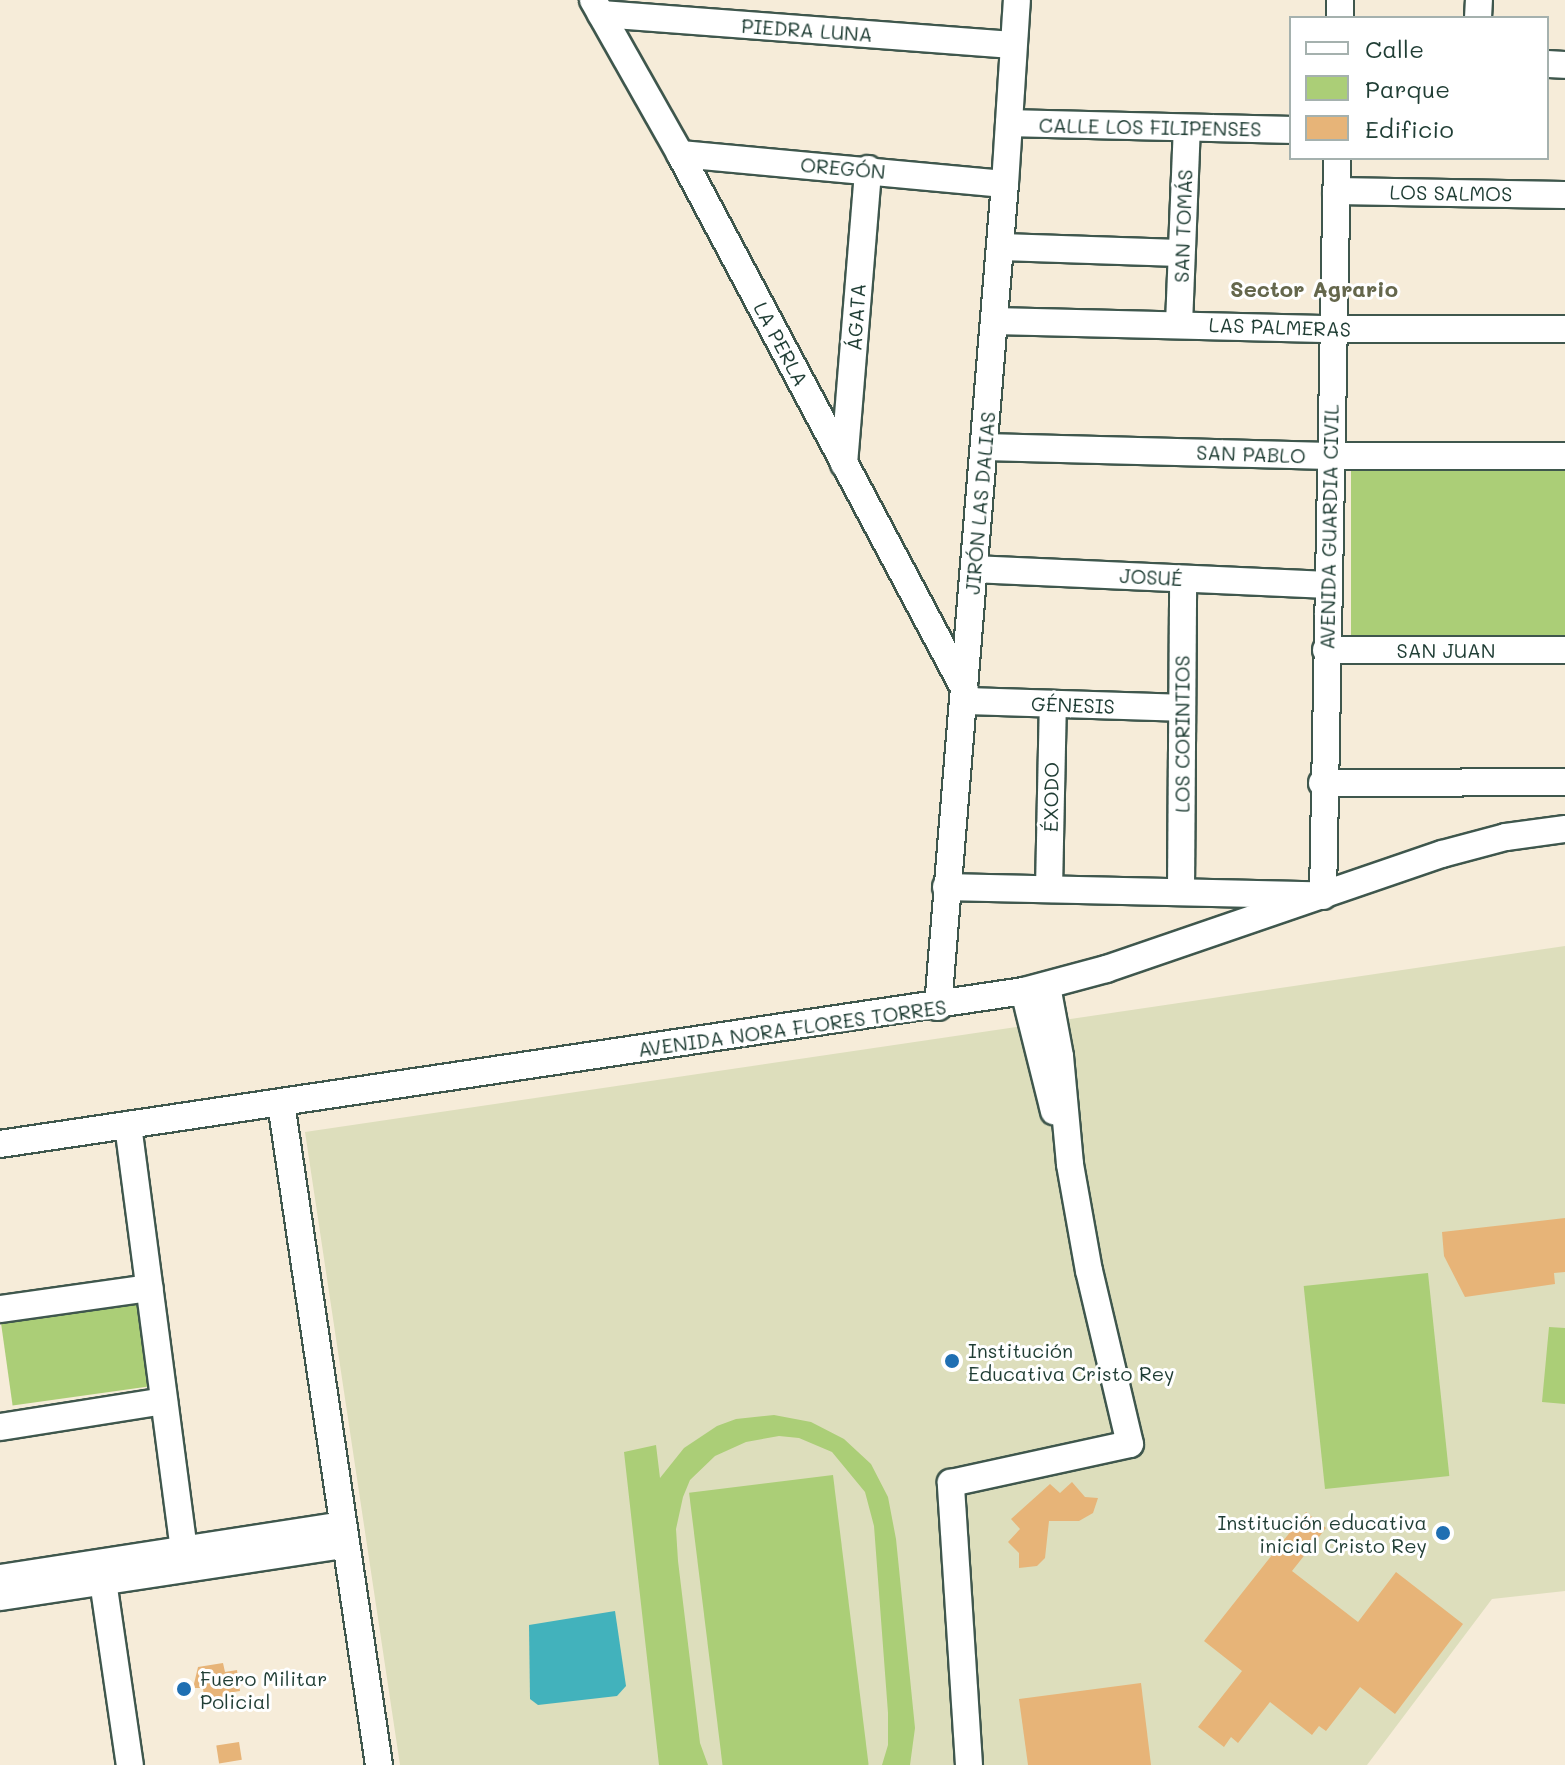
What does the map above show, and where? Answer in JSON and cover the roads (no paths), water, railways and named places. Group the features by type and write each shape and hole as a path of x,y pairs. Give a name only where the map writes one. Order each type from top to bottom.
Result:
{"street":[{"name":"JIRÓN LAS DALIAS","path":"938,1007 1005,184 1017,0"},
{"name":"PIEDRA LUNA","path":"597,7 1013,45"},
{"name":"LA PERLA","path":"597,7 680,154 964,696"},
{"name":"CALLE LOS FILIPENSES","path":"1009,123 1289,130"},
{"name":"SAN TOMÁS","path":"1179,324 1187,129"},
{"name":"OREGÓN","path":"680,154 1005,184"},
{"name":"AVENIDA GUARDIA CIVIL","path":"1323,896 1322,783 1337,160"},
{"name":"ÁGATA","path":"844,464 868,169"},
{"name":"LOS SALMOS","path":"1336,191 1565,195"},
{"path":"1000,247 1181,253"},
{"name":"LAS PALMERAS","path":"994,321 1333,329 1565,329"},
{"name":"SAN PABLO","path":"984,447 1330,456 1565,456"},
{"name":"JOSUÉ","path":"974,569 1327,585"},
{"name":"LOS CORINTIOS","path":"1181,890 1183,579"},
{"name":"SAN JUAN","path":"1326,650 1565,650"},
{"name":"GÉNESIS","path":"964,696 1053,704 1182,708"},
{"name":"ÉXODO","path":"1049,889 1053,704"},
{"path":"1322,783 1565,782"},
{"name":"AVENIDA NORA FLORES TORRES","path":"0,1144 938,1007 1036,989 1467,847 1506,837 1565,829"},
{"path":"946,887 1181,890 1323,896"},
{"path":"969,1765 951,1483 1130,1444 1089,1271 1070,1164 1041,1069 1036,989"},
{"path":"281,1103 379,1765"},
{"path":"128,1125 184,1550"},
{"path":"0,1309 150,1288"},
{"path":"0,1427 164,1401"},
{"path":"0,1578 184,1550 343,1535"},
{"path":"0,1597 103,1581 343,1535"},
{"path":"103,1581 130,1765"}],"water":[{"path":"615,1611 626,1686 617,1696 538,1705 530,1699 529,1625"}],"place":[{"name":"Institución Educativa Cristo Rey","path":"952,1361"},
{"name":"Institución educativa inicial Cristo Rey","path":"1443,1533"},
{"name":"Fuero Militar Policial","path":"184,1689"}],"district":[{"name":"Sector Agrario","path":"1314,289"}]}
